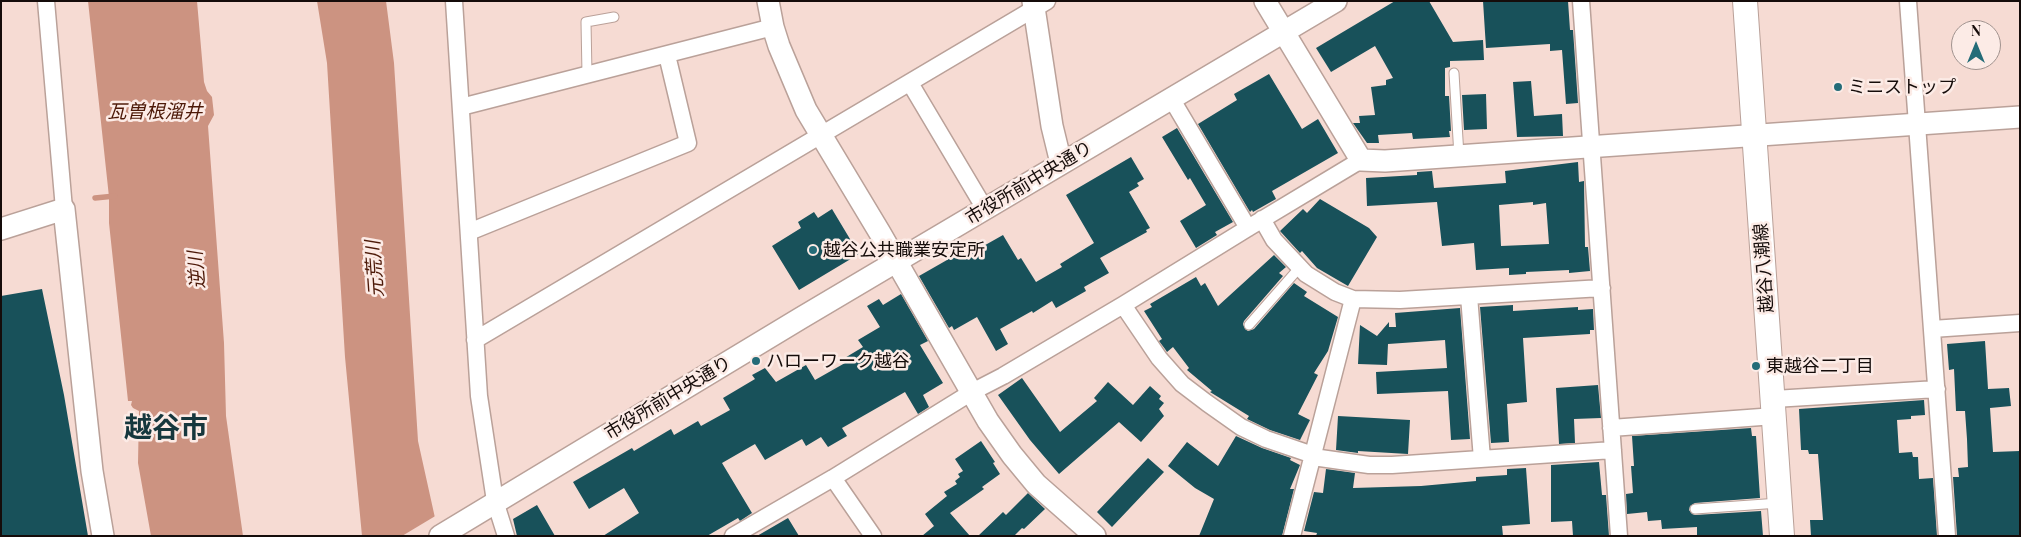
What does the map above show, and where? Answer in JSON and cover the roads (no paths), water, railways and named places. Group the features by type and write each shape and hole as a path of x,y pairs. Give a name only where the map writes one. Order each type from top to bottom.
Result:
{"main road":[{"name":"越谷八潮線","path":"1745,1 1782,536"}],"street":[{"path":"46,1 64,209 92,471 103,536"},
{"path":"454,1 487,507 506,536"},
{"path":"768,1 773,27 796,90 992,428 1036,484 1095,536"},
{"path":"1265,1 1361,160"},
{"name":"市役所前中央通り","path":"440,536 1061,163 1336,1"},
{"path":"1582,1 1619,536"},
{"path":"1908,1 1947,536"},
{"path":"475,340 910,83 1038,4 1052,126 1061,163"},
{"path":"461,107 773,27"},
{"path":"469,232 688,143 667,55"},
{"path":"910,83 985,209"},
{"path":"1171,98 1248,228"},
{"path":"734,536 833,478 972,392 1123,306 1361,160 1385,161 2020,117"},
{"path":"1,229 64,209"},
{"path":"1262,219 1274,240 1306,274 1353,299 1400,300 1602,288"},
{"path":"1469,296 1482,459"},
{"path":"1292,536 1353,299"},
{"path":"1123,306 1159,358 1182,384 1207,404 1241,427 1266,439 1313,456 1369,465 1392,465 1612,450"},
{"path":"1932,329 2020,323"},
{"path":"1611,428 1936,389"},
{"path":"833,478 872,536"}],"lane":[{"path":"587,74 586,22 614,17"},
{"path":"1454,73 1459,156"},
{"path":"1249,325 1300,267"},
{"path":"1695,509 1779,503"}],"water":[{"name":"瓦曽根溜井","path":"88,1 197,1 204,82 207,91 212,97 214,115 208,126 224,343 226,416 243,536 151,536 138,463 139,411 133,408 131,405 132,401 128,401"},
{"name":"元荒川","path":"317,1 386,1 394,63 418,441 439,536 362,536 345,357 327,63"}],"waterway":[{"path":"95,198 115,196"}],"place":[{"name":"ミニストップ","path":"1838,87"},
{"name":"越谷公共職業安定所","path":"813,250"},
{"name":"ハローワーク越谷","path":"756,361"},
{"name":"東越谷二丁目","path":"1756,366"}],"district":[{"name":"越谷市","path":"166,428"}],"water label":[{"name":"逆川","path":"197,270"}]}
